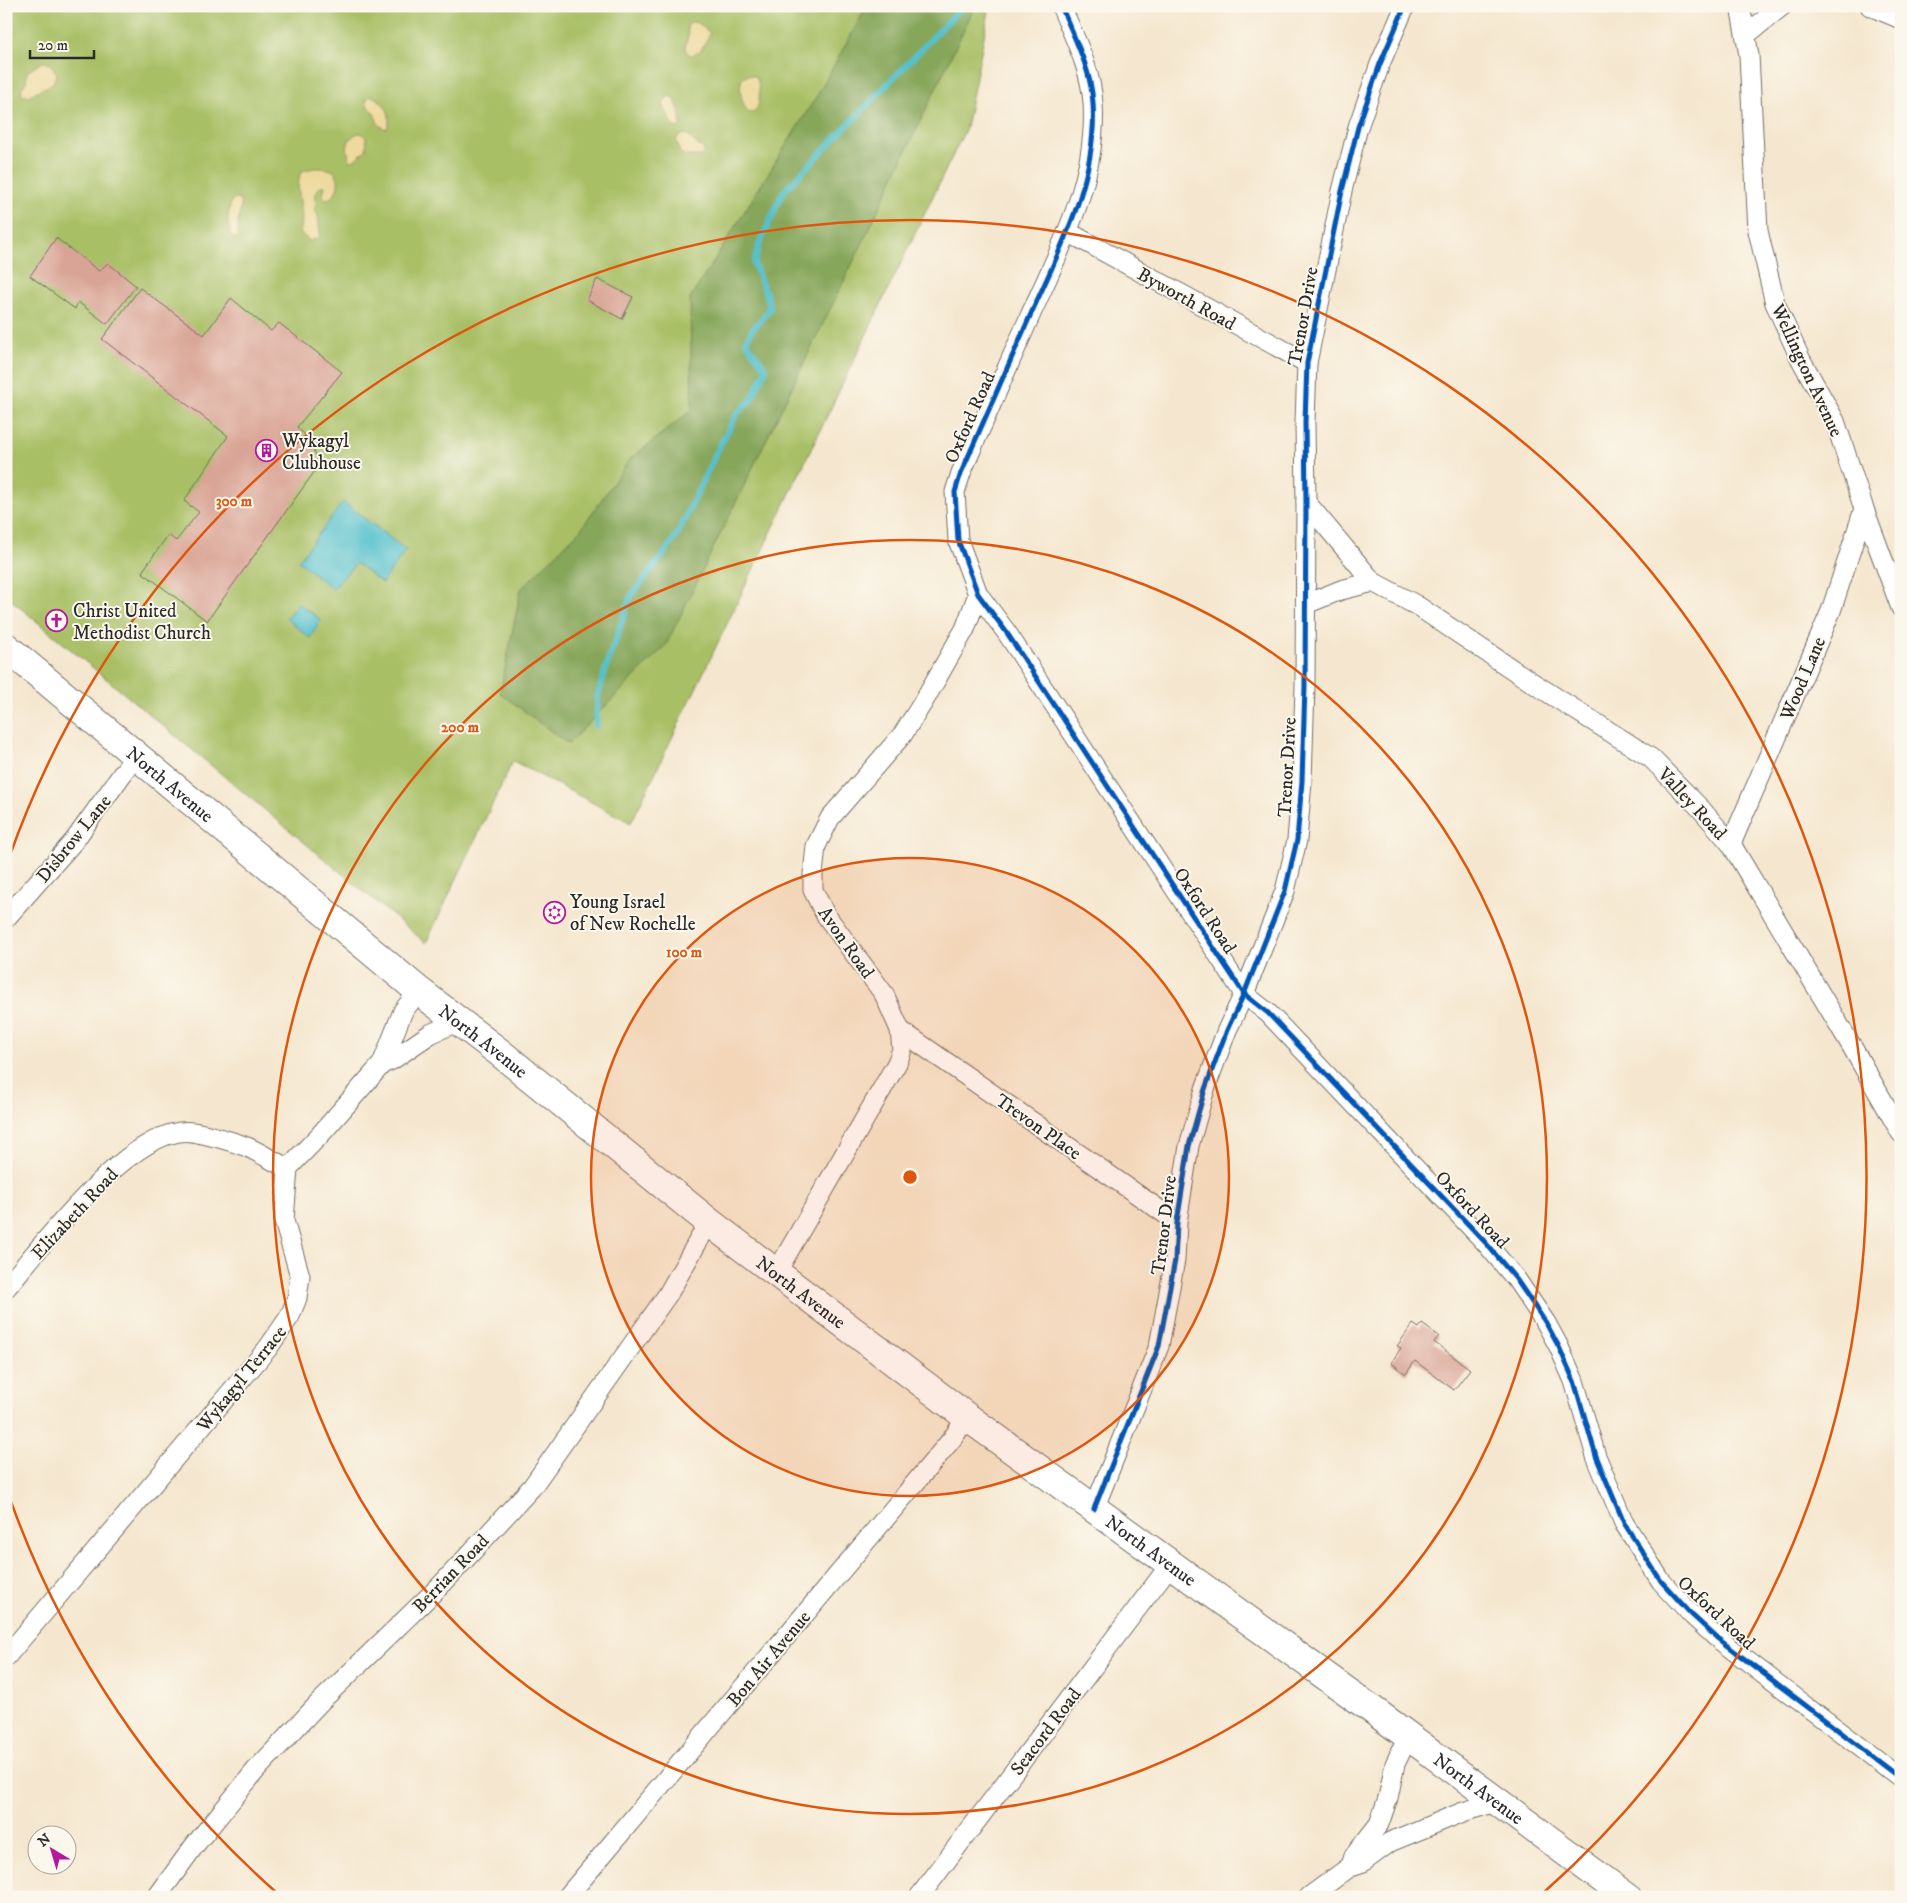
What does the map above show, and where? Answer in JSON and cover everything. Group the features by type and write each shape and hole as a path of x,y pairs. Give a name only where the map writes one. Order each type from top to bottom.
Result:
{"main road":[{"name":"North Avenue","path":"6,646 419,990 586,1121 709,1222 967,1417 1627,1897"}],"street":[{"name":"Oxford Road","path":"1061,6 1085,63 1093,102 1093,136 1090,164 1068,232 961,473 955,492 958,540 978,594 1007,633 1244,994 1268,1013 1485,1242 1516,1279 1546,1323 1559,1347 1574,1381 1596,1456 1624,1523 1661,1581 1692,1616 1717,1638 1901,1778"},
{"name":"Trenor Drive","path":"1094,1509 1159,1346 1175,1260 1177,1222 1189,1146 1205,1089 1227,1030 1244,994 1285,892 1297,840 1302,782 1306,604 1305,422 1307,363 1338,209 1358,127 1380,64 1405,6"},
{"name":"Wellington Avenue","path":"1740,6 1747,34 1749,55 1758,231 1775,303 1800,358 1835,421 1864,509 1901,608"},
{"path":"1747,34 1782,6"},
{"path":"1870,6 1901,19"},
{"name":"Byworth Road","path":"1068,232 1307,363"},
{"name":"Valley Road","path":"1306,502 1373,582 1416,605 1533,684 1651,758 1700,809 1730,844 1851,1045 1901,1133"},
{"name":"Wood Lane","path":"1730,844 1831,611 1864,509"},
{"path":"1306,604 1341,590 1373,582"},
{"name":"Avon Road","path":"776,1273 897,1063 902,1050 900,1030 884,994 825,914 813,890 816,846 830,818 903,734 966,629 978,594"},
{"name":"Disbrow Lane","path":"6,918 74,841 136,755"},
{"path":"288,1168 320,1135 382,1064 403,1010 419,990"},
{"path":"382,1064 392,1060 430,1034 458,1021"},
{"name":"Trevon Place","path":"900,1030 1177,1222"},
{"name":"Elizabeth Road","path":"6,1288 74,1207 115,1167 140,1148 166,1135 191,1131 247,1147 288,1168"},
{"name":"Wykagyl Terrace","path":"6,1657 268,1348 290,1316 297,1298 300,1276 284,1221 288,1168"},
{"name":"Berrian Road","path":"157,1897 194,1846 256,1770 322,1701 443,1582 532,1487 668,1294 709,1222"},
{"name":"Bon Air Avenue","path":"567,1897 952,1439 967,1417"},
{"name":"Seacord Road","path":"919,1897 1170,1564"},
{"path":"1351,1866 1354,1856 1379,1824 1388,1798 1395,1764 1408,1737"},
{"path":"1309,1897 1351,1866 1363,1862 1390,1842 1404,1835 1496,1802"}],"green space":[{"path":"6,6 990,6 966,128 631,823 513,761 426,943 6,596"},
{"path":"867,6 975,6 860,248 666,645 568,744 500,693 521,589 581,529 630,459 692,410 690,299 818,94"}],"sand":[{"path":"692,22 698,23 710,33 701,50 693,55 688,54 685,46 688,34 687,25"},
{"path":"42,62 50,64 54,69 57,74 54,81 28,96 23,95 21,89 26,82 27,72"},
{"path":"748,75 757,78 759,87 758,107 752,112 748,112 742,101 741,92 742,79"},
{"path":"369,96 379,100 386,108 389,119 386,129 378,124 373,112 367,105 366,101"},
{"path":"672,96 680,114 681,125 678,128 674,128 663,104 667,97"},
{"path":"359,133 366,137 366,150 351,161 347,149 349,141"},
{"path":"686,134 704,149 704,153 701,156 686,156 680,153 676,140 680,135"},
{"path":"314,168 333,171 338,178 338,183 336,192 330,198 326,199 323,196 325,186 322,185 316,191 315,210 318,216 320,235 316,239 309,241 300,233 302,217 298,184 302,171"},
{"path":"232,199 239,199 241,206 238,236 235,239 230,235 228,222"}],"water":[{"path":"343,502 406,550 382,583 356,563 333,589 298,561"},
{"path":"298,603 321,620 310,638 286,618"}],"building":[{"path":"56,238 99,271 108,263 136,286 107,324 78,302 75,309 30,276"},
{"path":"597,279 633,297 622,319 587,300"},
{"name":"Wykagyl Clubhouse","path":"140,288 204,335 231,298 271,331 279,323 342,372 297,427 308,438 320,464 207,621 142,572 168,535 176,541 199,512 184,501 228,436 102,339"},
{"path":"1413,1324 1419,1328 1422,1324 1439,1336 1434,1342 1470,1369 1454,1390 1415,1361 1406,1374 1391,1363 1401,1348 1397,1346"}],"waterway":[{"path":"596,726 598,695 631,596 678,533 719,447 737,414 752,399 766,369 746,342 752,330 770,309 754,264 759,245 783,192 963,6"}],"cycle path":[{"path":"1061,6 1081,53 1089,78 1093,103 1093,131 1089,159 1075,213 961,473 955,492 958,540 978,594 1007,633 1244,994 1268,1013 1485,1242 1516,1279 1546,1323 1559,1347 1574,1381 1596,1456 1624,1523 1661,1581 1692,1615 1717,1638 1901,1778"},
{"path":"1094,1509 1159,1346 1175,1260 1177,1222 1189,1146 1205,1089 1227,1030 1244,994 1285,891 1297,840 1302,781 1305,686 1305,422 1307,363 1342,191 1358,127 1380,64 1405,6"}],"place":[{"name":"Wykagyl Clubhouse","path":"266,451"},
{"name":"Christ United Methodist Church","path":"57,621"},
{"name":"Young Israel of New Rochelle","path":"554,912"}]}
